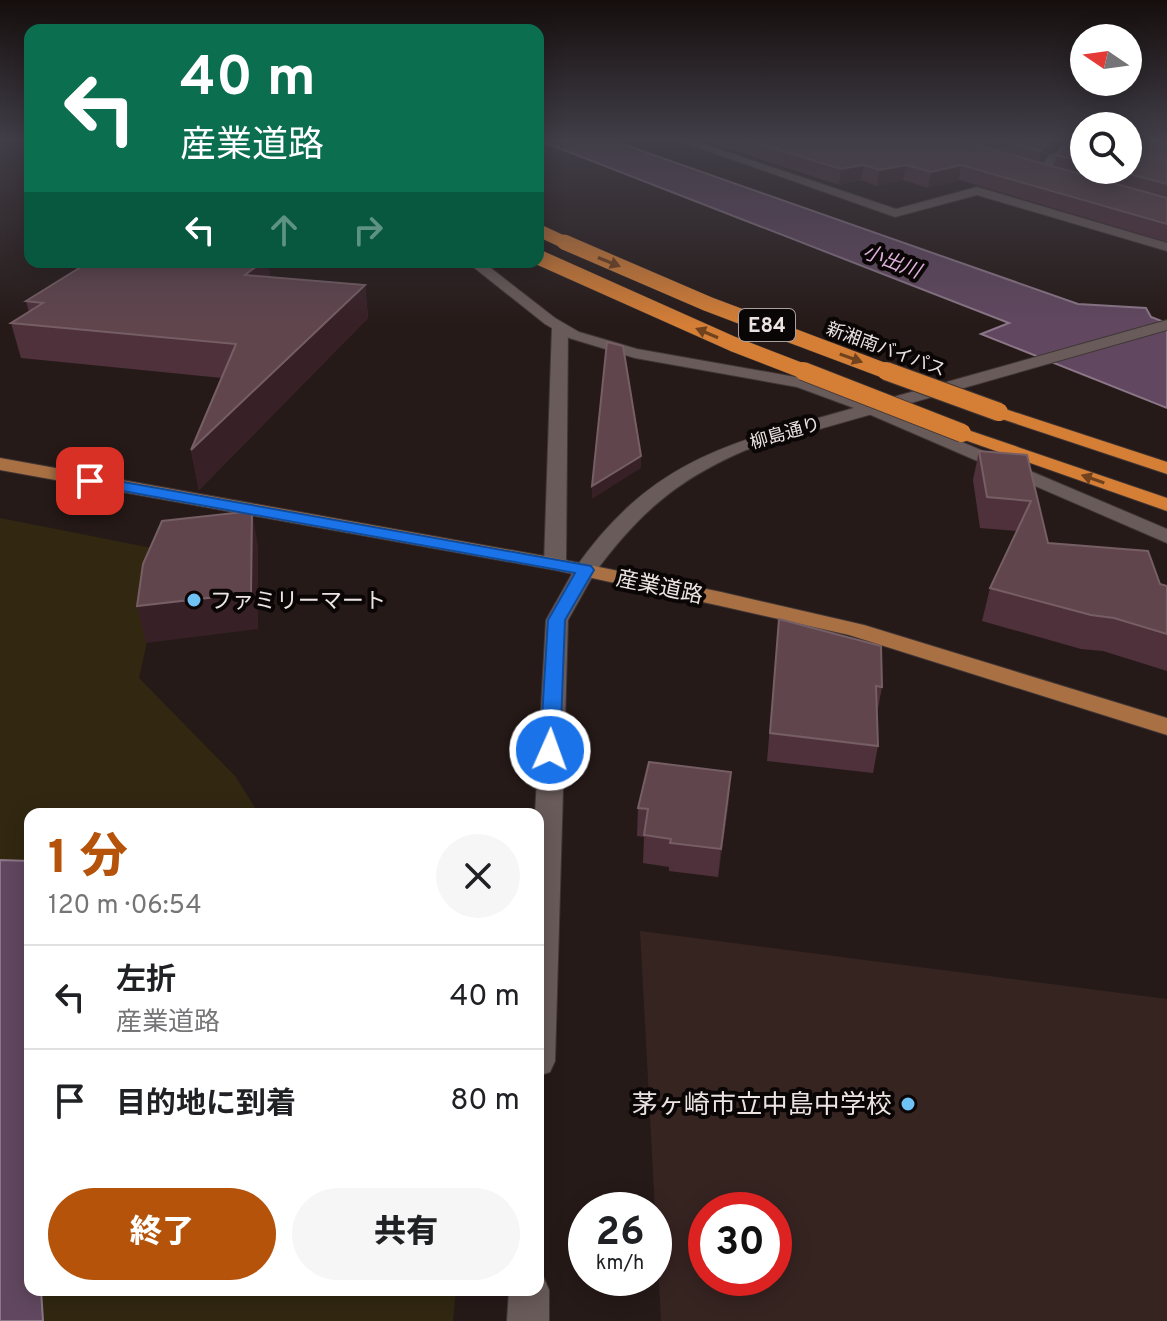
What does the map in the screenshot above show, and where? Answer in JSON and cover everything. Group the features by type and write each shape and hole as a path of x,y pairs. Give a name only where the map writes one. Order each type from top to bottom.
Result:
{"highway":[{"name":"新湘南バイパス","path":"544,233 714,305 999,412 1167,468"},
{"name":"E84","path":"544,260 733,344 962,433 1167,505"}],"main road":[{"name":"産業道路","path":"0,464 555,564 856,630 1167,727"}],"street":[{"path":"862,202 895,213 937,202"},
{"path":"1013,202 1167,247"},
{"path":"482,268 560,327 599,344 801,383 870,408 1167,537"},
{"name":"柳島通り","path":"544,922 557,620 585,570 613,531 648,495 699,463 739,446 1167,325"},
{"path":"555,564 560,327"},
{"path":"528,1321 529,1296"}],"shaded area":[{"path":"0,518 167,551 139,678 235,776 255,808 24,808 24,1296 455,1296 453,1321 0,1321"},
{"name":"茅ヶ崎市立中島中学校","path":"640,931 1167,999 1167,1321 661,1321 660,1296 672,1296 672,1192 654,1192"}],"water":[{"name":"小出川","path":"697,202 787,202 1078,304 1146,308 1151,317 1167,323 1167,408 981,334 1009,323"},
{"path":"0,860 24,861 24,1296 41,1296 43,1321 0,1321"}],"building":[{"path":"1089,202 1167,202 1167,224"},
{"path":"79,268 254,268 245,275 365,285 191,450 236,344 11,323 43,303 26,301"},
{"path":"607,342 623,346 641,456 592,486"},
{"path":"979,451 1027,455 1048,543 1148,551 1160,584 1167,586 1167,634 990,588 1031,501 987,497"},
{"path":"252,511 251,593 137,606 143,564 162,521"},
{"path":"779,619 881,646 882,687 876,686 878,746 770,733"},
{"path":"649,762 731,772 721,849 670,843 671,839 644,835 648,809 638,808"}],"place":[{"name":"ファミリーマート","path":"194,600"},
{"name":"茅ヶ崎市立中島中学校","path":"908,1104"}],"route":[{"path":"90,481 585,570 557,620 550,750"}]}
